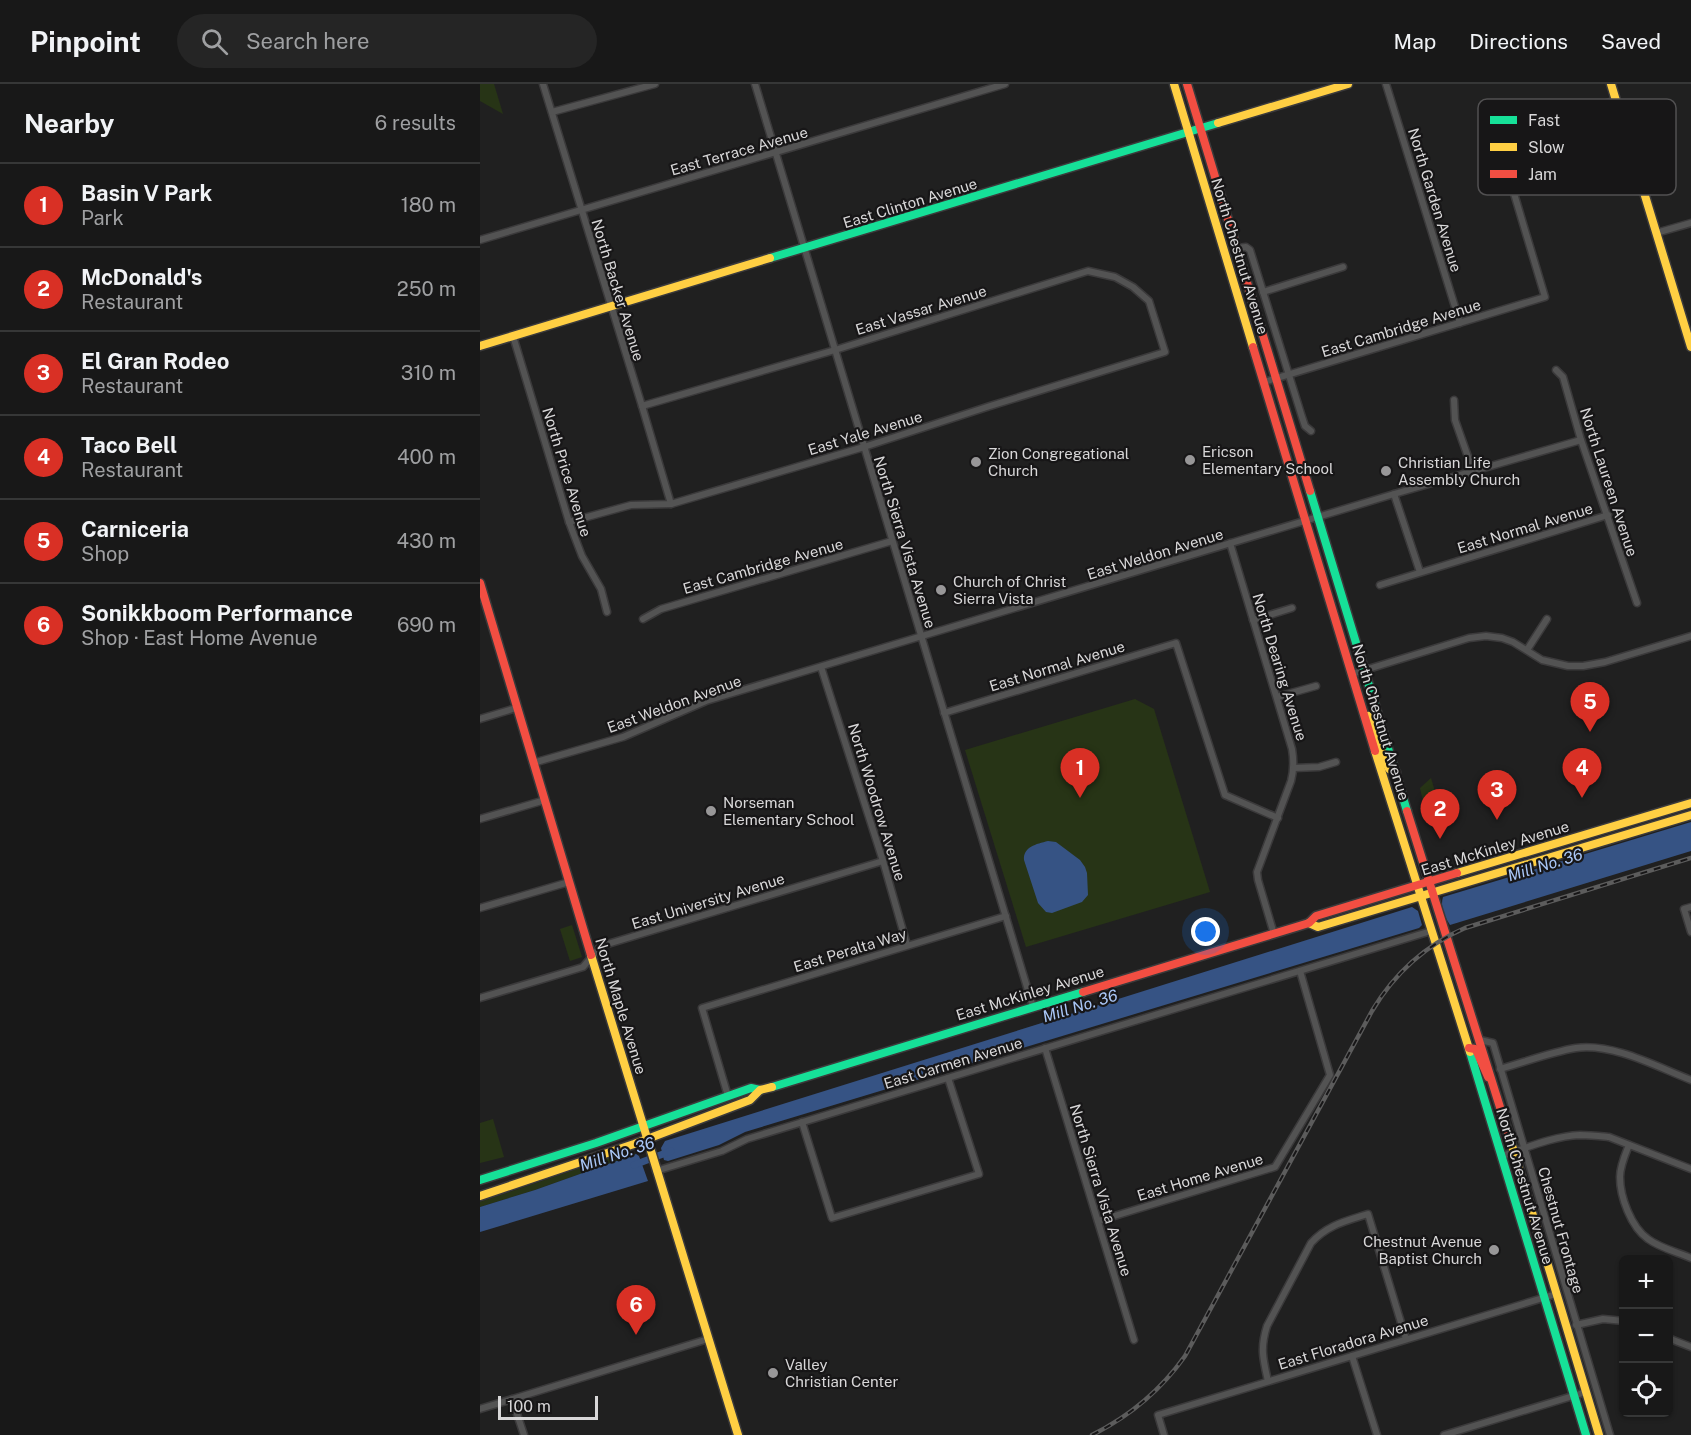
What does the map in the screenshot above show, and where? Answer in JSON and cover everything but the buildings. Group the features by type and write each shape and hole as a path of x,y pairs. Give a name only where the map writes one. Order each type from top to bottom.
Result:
{"main road":[{"name":"North Chestnut Avenue","path":"1174,84 1360,702 1469,1048 1586,1435"},
{"name":"North Chestnut Avenue","path":"1187,84 1432,894 1480,1040 1599,1435"},
{"name":"East Clinton Avenue","path":"480,346 1348,84"},
{"path":"1611,84 1616,99"},
{"path":"1645,195 1691,347"},
{"name":"North Maple Avenue","path":"480,583 484,613 533,763 649,1148 723,1383 736,1435"},
{"path":"1360,702 1374,726 1386,763 1395,772"},
{"name":"East McKinley Avenue","path":"480,1196 647,1139 750,1100 760,1090 1274,934 1309,923 1316,916 1691,803"},
{"name":"East McKinley Avenue","path":"1309,923 1318,927 1691,815"},
{"path":"1517,868 1546,853 1616,831 1622,823"},
{"path":"1431,931 1448,944"},
{"path":"1469,1048 1478,1052 1484,1072 1492,1081"},
{"name":"East McKinley Avenue","path":"480,1180 643,1127 751,1088 760,1090"}],"street":[{"name":"North Backer Avenue","path":"543,84 671,504"},
{"path":"552,112 655,84"},
{"name":"North Sierra Vista Avenue","path":"755,84 1033,1007"},
{"name":"East Terrace Avenue","path":"480,240 1005,84"},
{"name":"North Garden Avenue","path":"1386,84 1460,323"},
{"name":"East Cambridge Avenue","path":"1264,382 1545,297 1514,195"},
{"path":"1656,233 1691,223"},
{"name":"North Chestnut Avenue","path":"1237,248 1244,246 1249,248 1305,426 1311,431"},
{"path":"1263,292 1343,267"},
{"name":"East Vassar Avenue","path":"642,406 835,350 1088,271 1115,277 1133,287 1149,301 1165,352"},
{"name":"North Price Avenue","path":"513,336 569,522 582,556 601,589 607,612"},
{"name":"East Yale Avenue","path":"569,522 630,505 671,504 864,447 1165,352"},
{"name":"North Laureen Avenue","path":"1556,370 1563,377 1581,440 1637,603"},
{"path":"1454,400 1455,420 1473,471"},
{"name":"East Weldon Avenue","path":"533,763 623,736 706,701 1581,440"},
{"path":"1394,494 1420,572"},
{"name":"East Normal Avenue","path":"1380,585 1608,515"},
{"name":"East Cambridge Avenue","path":"643,619 661,609 892,541"},
{"name":"North Dearing Avenue","path":"1230,543 1292,749 1294,768 1291,781 1257,872 1274,934"},
{"path":"1253,620 1292,608"},
{"path":"1527,650 1547,619"},
{"path":"1352,674 1469,638 1502,638 1553,664 1583,666 1605,662 1691,636"},
{"name":"East Normal Avenue","path":"944,713 1176,643 1226,795 1278,818"},
{"name":"North Woodrow Avenue","path":"821,667 883,861 907,945"},
{"path":"1277,697 1316,686"},
{"path":"480,720 516,708"},
{"path":"1294,768 1319,767 1336,762"},
{"path":"480,819 544,800"},
{"name":"East University Avenue","path":"480,998 583,967 601,945 883,861"},
{"path":"480,909 569,882"},
{"path":"1691,907 1684,909 1691,932"},
{"name":"East Peralta Way","path":"728,1096 702,1008 1006,916"},
{"name":"East Carmen Avenue","path":"657,1171 722,1151 747,1139 1431,931"},
{"name":"East Home Avenue","path":"1098,1221 1275,1167 1329,1075 1299,971"},
{"name":"Chestnut Frontage","path":"1480,1040 1492,1043 1610,1435"},
{"name":"North Sierra Vista Avenue","path":"1045,1048 1134,1340"},
{"path":"1500,1069 1563,1051 1597,1048 1617,1051 1691,1080"},
{"path":"802,1122 832,1218 979,1174 948,1078"},
{"path":"1502,1156 1562,1137 1580,1135 1609,1137 1691,1169"},
{"path":"1629,1145 1621,1166 1620,1178 1631,1220 1639,1232 1649,1240 1691,1258"},
{"path":"1268,1381 1261,1350 1267,1326 1306,1251 1318,1236 1338,1223 1368,1214 1406,1339"},
{"name":"East Floradora Avenue","path":"1164,1435 1158,1415 1556,1294"},
{"path":"1576,1325 1604,1319 1619,1321"},
{"path":"480,1409 708,1339"},
{"path":"1673,1340 1691,1347"},
{"path":"1352,1356 1377,1435"},
{"path":"1444,1435 1586,1392"},
{"path":"512,1399 524,1435"}],"green space":[{"path":"480,84 494,84 503,114 480,101"},
{"path":"1135,699 1154,709 1210,892 1026,947 965,750"},
{"path":"1431,778 1439,805 1426,814 1420,788"},
{"path":"572,925 582,957 570,961 560,929"},
{"path":"493,1119 504,1157 480,1163 480,1123"},
{"path":"630,1151 636,1154 480,1207 480,1202"}],"water":[{"path":"1691,822 1691,851 1450,925 1444,915 1443,897"},
{"path":"1048,841 1056,842 1080,860 1087,873 1088,895 1082,902 1052,913 1046,912 1038,903 1024,860 1028,849"},
{"path":"1412,907 1418,911 1422,925 1419,928 745,1132 719,1145 668,1161 664,1160 661,1148 665,1141"},
{"path":"636,1154 639,1156 648,1181 480,1232 480,1207"}],"waterway":[{"name":"Mill No. 36","path":"634,1165 671,1151"}],"railway":[{"path":"1092,1435 1106,1428 1144,1401 1166,1380 1185,1356 1372,1011 1390,985 1412,962 1437,943 1465,928 1691,858"}],"traffic: fast":[{"path":"770,258 1218,123"},
{"path":"1310,491 1407,811"},
{"path":"772,1087 1083,992"},
{"path":"1470,1052 1586,1435"},
{"path":"480,1180 596,1143 751,1088 760,1090"}],"traffic: slow":[{"path":"1174,84 1253,347"},
{"path":"1218,123 1348,84"},
{"path":"1611,84 1616,99"},
{"path":"1645,195 1691,347"},
{"path":"480,346 770,258"},
{"path":"1368,716 1389,769 1396,772"},
{"path":"1375,751 1470,1052"},
{"path":"1457,873 1691,803"},
{"path":"1309,923 1318,927 1691,815"},
{"path":"591,955 738,1435"},
{"path":"480,1196 634,1144 750,1100 760,1090 772,1087"},
{"path":"1510,1139 1599,1435"}],"traffic: jam":[{"path":"1187,84 1310,491"},
{"path":"1253,347 1375,751"},
{"path":"480,583 591,955"},
{"path":"1407,811 1510,1139"},
{"path":"1083,992 1309,923 1316,916 1457,873"},
{"path":"1469,1048 1477,1052 1488,1077"}],"place":[{"name":"Ericson Elementary School","path":"1190,460"},
{"name":"Zion Congregational Church","path":"976,462"},
{"name":"Christian Life Assembly Church","path":"1386,471"},
{"name":"Church of Christ Sierra Vista","path":"941,590"},
{"name":"Carniceria","path":"1590,732"},
{"name":"Basin V Park","path":"1080,798"},
{"name":"Taco Bell","path":"1582,798"},
{"name":"Norseman Elementary School","path":"711,811"},
{"name":"El Gran Rodeo","path":"1497,820"},
{"name":"McDonald's","path":"1440,839"},
{"name":"Chestnut Avenue Baptist Church","path":"1494,1250"},
{"name":"Sonikkboom Performance","path":"636,1335"},
{"name":"Valley Christian Center","path":"773,1373"}]}
